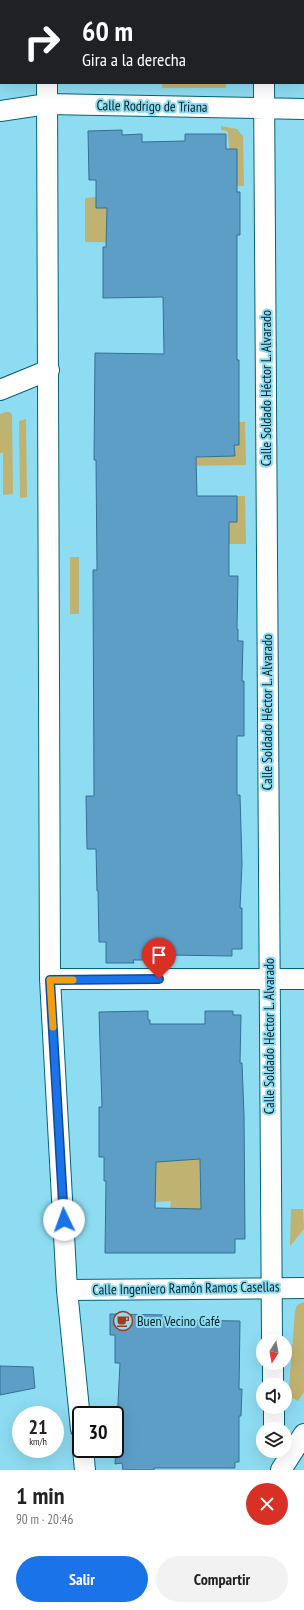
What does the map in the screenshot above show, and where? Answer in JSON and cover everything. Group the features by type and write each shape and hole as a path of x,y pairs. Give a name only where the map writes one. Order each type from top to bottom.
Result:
{"street":[{"path":"47,84 50,980 67,1290 79,1406"},
{"name":"Calle Soldado Héctor L. Alvarado","path":"264,84 272,1334"},
{"name":"Calle Rodrigo de Triana","path":"0,111 47,104 304,109"},
{"path":"0,390 49,370"},
{"path":"50,980 304,980"},
{"name":"Calle Ingeniero Ramón Ramos Casellas","path":"67,1290 271,1287 304,1288"},
{"path":"281,1470 304,1434"},
{"path":"84,1458 85,1470"},
{"path":"275,1458 275,1470"}],"shaded area":[{"path":"162,84 226,84 226,88 162,88"},
{"path":"221,126 237,129 243,136 244,186 237,186 237,149 229,149 228,133 227,131 221,130"},
{"path":"96,197 107,208 107,221 191,243 85,242 85,198"},
{"path":"10,412 12,415 13,494 3,495 3,453 0,453 0,414"},
{"path":"26,419 27,497 20,498 19,421"},
{"path":"239,422 245,422 246,465 172,466 192,457 235,456 234,445 239,445"},
{"path":"237,496 245,496 246,544 224,544 229,541 229,522 237,522"},
{"path":"70,557 79,557 79,614 70,614"},
{"path":"193,1149 193,1160 200,1159 201,1209 170,1209 171,1201 155,1202 155,1157"},
{"path":"291,1209 303,1209 304,1229 290,1246"},
{"path":"304,1302 304,1392 298,1401 292,1398 292,1378 290,1378 290,1370 292,1370 292,1350 295,1312 297,1305"}],"building":[{"path":"122,130 122,135 142,134 142,142 185,141 185,134 226,134 226,149 237,149 237,192 240,192 240,235 237,235 239,445 234,445 235,456 196,457 197,496 237,496 237,522 229,522 229,576 238,576 237,629 238,641 243,641 242,681 244,681 244,736 237,736 237,795 240,795 242,864 240,908 242,908 242,949 232,949 232,956 169,955 169,960 133,960 134,963 106,963 106,942 99,942 96,849 87,849 86,796 94,796 93,570 97,570 96,460 94,460 95,353 164,354 163,297 103,298 103,247 106,247 107,208 96,208 96,180 89,180 88,131"},
{"path":"148,1011 148,1020 150,1020 150,1024 205,1024 205,1011 233,1011 233,1015 241,1015 240,1063 242,1063 244,1115 245,1239 235,1239 235,1253 105,1253 106,1181 104,1181 104,1157 99,1157 99,1107 102,1107 99,1012","holes":["200,1159 201,1209 155,1208 156,1162"]},
{"path":"110,1314 167,1315 167,1320 240,1321 239,1389 242,1389 241,1416 239,1416 239,1462 235,1462 235,1468 154,1468 154,1470 123,1470 122,1463 115,1464 115,1458 124,1458 124,1406 118,1406 120,1363 115,1363 115,1335 110,1335"},
{"path":"0,1366 33,1367 35,1388 0,1395"}],"slow traffic":[{"path":"53,1027 50,980 73,980"}],"place":[{"name":"Buen Vecino Café","path":"123,1321"}],"route":[{"path":"64,1220 50,980 159,979"}]}
